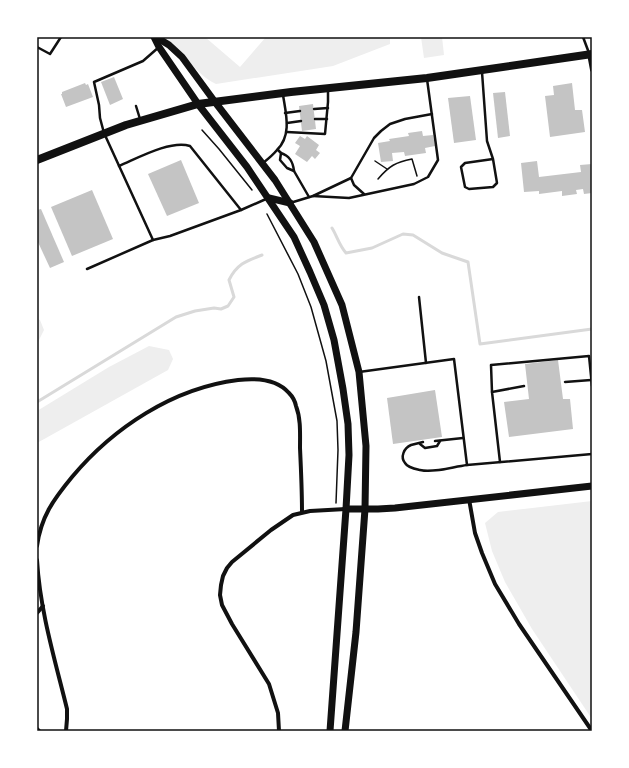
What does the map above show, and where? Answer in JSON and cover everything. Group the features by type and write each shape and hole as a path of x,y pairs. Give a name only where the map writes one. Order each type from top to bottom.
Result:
{"main road":[{"path":"155,37 159,47 198,104 247,167 294,237 324,305 334,340 348,424 349,455 330,731"},
{"path":"155,37 169,45 182,57 275,180 314,242 342,306 359,372 366,446 365,510 356,632 346,731"},
{"path":"37,160 104,132 198,104 283,93 426,78 591,54"},
{"path":"268,198 290,203"},
{"path":"346,510 395,508 592,486"}],"street":[{"path":"591,54 592,70"},
{"path":"37,546 43,519 50,507 86,460 119,431 149,412 187,393 229,381 269,381 284,387 293,399 299,422 302,512"},
{"path":"469,499 475,533 495,584 519,624 592,731"},
{"path":"278,731 278,714 269,684 226,614 220,595 221,585 227,568 232,562 277,525 293,515 302,512 346,510"},
{"path":"37,560 47,628 66,709 66,731"},
{"path":"37,613 43,606"}],"lane":[{"path":"37,47 50,54 61,37"},
{"path":"583,37 591,54"},
{"path":"153,240 104,132 94,82 143,61 159,47"},
{"path":"482,70 487,141 493,158 497,183 493,187 468,189 465,187 461,167 465,163 493,158"},
{"path":"313,196 348,198 414,184 428,177 438,160 426,78"},
{"path":"287,132 325,134 328,108 328,88"},
{"path":"262,163 278,150 287,132 283,93"},
{"path":"136,106 141,120"},
{"path":"314,109 328,108"},
{"path":"286,114 300,111"},
{"path":"290,203 313,196 351,178 374,138 381,130 390,124 405,119 432,114"},
{"path":"315,119 327,118"},
{"path":"287,123 301,121"},
{"path":"119,166 164,148 182,143 190,146 241,210"},
{"path":"278,150 287,155 293,163 294,171 309,197"},
{"path":"282,153 280,160 286,168 294,171"},
{"path":"351,178 354,184 365,195"},
{"path":"86,269 153,240 170,236 241,210 268,198"},
{"path":"419,297 426,362"},
{"path":"500,462 492,392 491,365 589,356 592,386"},
{"path":"359,372 454,359 467,465"},
{"path":"565,382 591,380"},
{"path":"492,392 524,386"},
{"path":"435,441 463,438"},
{"path":"419,443 425,448 437,446 440,441"},
{"path":"424,442 410,446 404,452 403,458 405,464 421,470 428,470 592,454"}],"path":[{"path":"202,130 219,149 260,202 298,274 311,307 326,361 337,421 338,450 336,499"},
{"path":"378,179 387,169 399,162 412,159 419,182"},
{"path":"375,161 387,169"}],"shaded area":[{"path":"164,37 205,37 240,67 266,37 390,37 390,44 333,66 216,84 195,68"},
{"path":"421,37 442,37 444,55 424,58"},
{"path":"37,319 40,320 44,330 37,344"},
{"path":"149,346 169,350 173,359 168,370 37,443 37,411 109,367"},
{"path":"592,501 592,719 532,629 505,582 492,551 485,523 498,512"}],"building":[{"path":"114,77 123,99 110,105 101,82"},
{"path":"85,83 86,85 88,84 93,97 66,107 61,94 62,92"},
{"path":"572,83 575,110 582,110 585,132 550,137 545,96 554,95 553,86"},
{"path":"505,92 510,136 498,138 493,93"},
{"path":"470,96 476,140 454,143 448,98"},
{"path":"313,104 316,129 302,131 299,106"},
{"path":"422,131 423,136 433,135 435,146 425,148 426,153 405,156 404,152 392,153 393,161 381,162 378,143 390,141 389,139 409,136 408,133"},
{"path":"300,136 305,139 307,136 319,145 316,150 320,153 315,159 312,156 307,162 295,154 300,146 295,143"},
{"path":"181,160 199,203 167,216 148,174"},
{"path":"537,161 539,177 581,172 580,165 592,164 592,193 584,194 583,189 576,190 577,194 562,196 562,191 539,194 539,191 524,192 521,163"},
{"path":"92,190 113,239 72,256 51,207"},
{"path":"41,209 64,262 50,268 37,240 37,210"},
{"path":"558,360 563,399 570,399 573,429 509,437 504,402 529,399 525,364"},
{"path":"435,390 442,437 393,444 387,398"}],"waterway":[{"path":"332,228 346,253 372,248 403,234 413,235 442,253 468,262 480,344 592,329"},
{"path":"37,402 176,317 195,311 214,308 221,309 228,306 234,297 229,280 235,270 242,264 262,255"}]}
